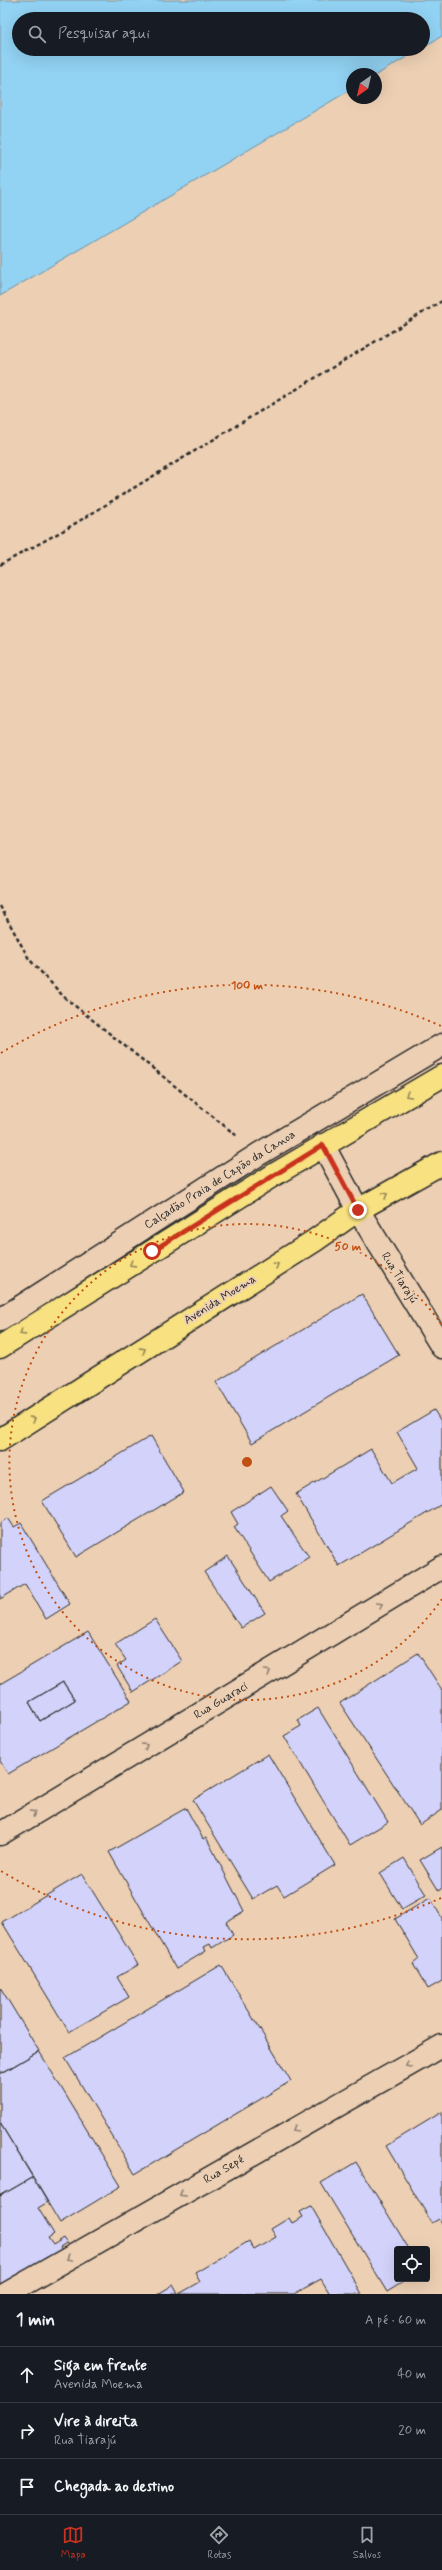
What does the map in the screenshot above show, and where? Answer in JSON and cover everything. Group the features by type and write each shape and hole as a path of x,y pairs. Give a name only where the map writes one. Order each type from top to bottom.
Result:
{"main road":[{"path":"0,1348 323,1145 442,1076"},
{"name":"Avenida Moema","path":"0,1440 314,1241 358,1210 442,1163"}],"street":[{"name":"Calçadão Praia de Capão da Canoa","path":"0,1320 259,1154 442,1045"},
{"name":"Rua Tiarajú","path":"323,1145 358,1210 442,1347"},
{"name":"Rua Guaraci","path":"0,1834 442,1568"},
{"name":"Rua Sepé","path":"6,2294 442,2046"}],"path":[{"path":"0,565 66,529 442,301"},
{"path":"0,906 29,958 64,996 259,1154"}],"water":[{"path":"0,0 442,0 442,36 430,43 430,12 12,12 12,56 408,56 382,71 382,68 346,68 346,93 0,296"}],"building":[{"path":"362,1294 399,1355 252,1443 216,1382"},
{"path":"434,1410 442,1423 442,1504 339,1566 296,1494 371,1449 392,1483 418,1468 397,1432"},
{"path":"151,1436 184,1492 76,1557 42,1501"},
{"path":"271,1486 288,1511 281,1516 309,1557 269,1582 234,1527 238,1524 231,1512"},
{"path":"8,1518 14,1527 21,1523 70,1604 46,1619 25,1584 0,1599 0,1523"},
{"path":"228,1556 265,1613 241,1628 204,1572"},
{"path":"155,1619 182,1661 133,1692 117,1666 126,1660 115,1644"},
{"path":"88,1632 131,1701 8,1774 0,1761 0,1684","holes":["63,1682 75,1700 40,1721 29,1702"]},
{"path":"418,1653 442,1690 442,1810 420,1825 340,1703"},
{"path":"63,1682 75,1700 40,1721 29,1702"},
{"path":"318,1708 388,1822 350,1845 284,1736 301,1726 298,1720"},
{"path":"268,1754 335,1865 284,1896 277,1885 253,1899 193,1800"},
{"path":"186,1808 203,1839 206,1837 244,1911 226,1922 233,1935 212,1948 210,1944 204,1947 206,1951 176,1969 109,1852"},
{"path":"442,1847 442,1889 439,1891 420,1860"},
{"path":"404,1858 426,1895 402,1909 380,1873"},
{"path":"82,1874 138,1965 117,1977 129,1997 69,2032 2,1922"},
{"path":"430,1898 442,1918 442,1981 428,1989 413,1964 419,1959 395,1919"},
{"path":"221,1965 291,2081 135,2174 65,2058"},
{"path":"0,1987 39,2051 2,2073 0,2069"},
{"path":"39,2051 121,2186 60,2223 0,2123 0,2074"},
{"path":"442,2112 442,2223 439,2219 432,2223 386,2146"},
{"path":"0,2123 33,2177 0,2196"},
{"path":"356,2162 407,2246 394,2246 394,2282 403,2282 387,2292 321,2183"},
{"path":"33,2177 48,2202 38,2208 54,2234 48,2238 53,2245 64,2238 72,2250 66,2243 60,2247 64,2254 0,2291 0,2196"},
{"path":"311,2206 362,2294 330,2294 321,2279 294,2294 179,2294 200,2282 195,2273 249,2241 254,2250 276,2237 271,2229 289,2218 292,2223 303,2217 300,2212"},
{"path":"173,2285 178,2294 158,2294"}],"route":[{"path":"152,1251 323,1145 358,1210"}]}
